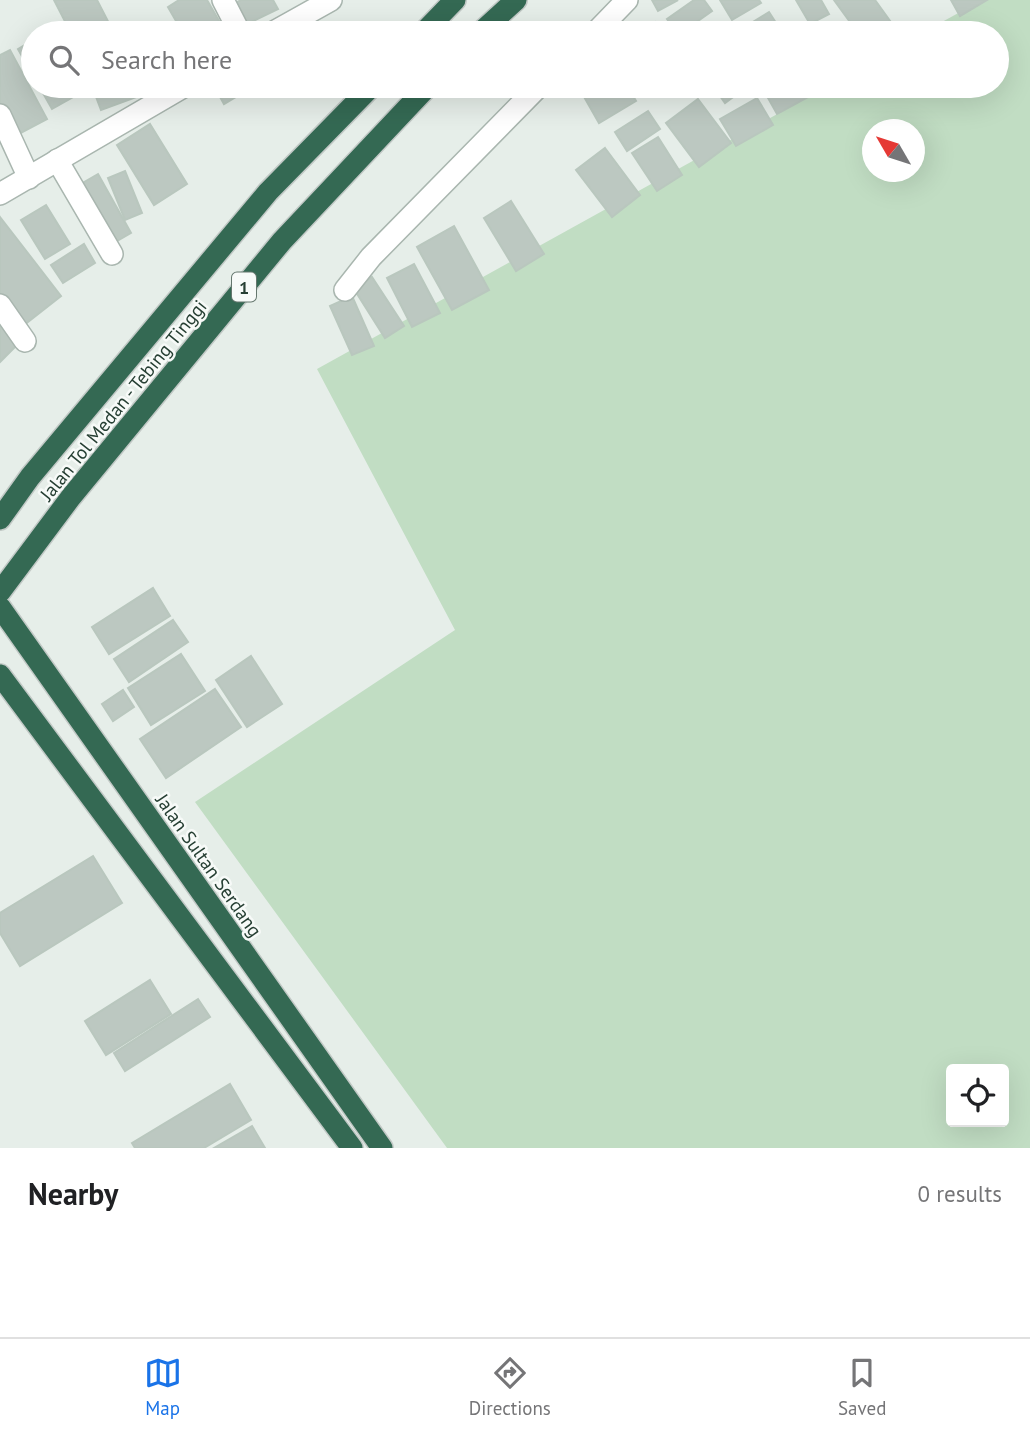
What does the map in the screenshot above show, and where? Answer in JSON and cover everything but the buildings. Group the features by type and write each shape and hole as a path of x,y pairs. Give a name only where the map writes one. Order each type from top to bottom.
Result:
{"highway":[{"path":"435,21 455,0"},
{"path":"493,21 516,0"},
{"name":"Jalan Tol Medan - Tebing Tinggi","path":"0,519 30,477 268,192 360,98"},
{"name":"Jalan Tol Medan - Tebing Tinggi","path":"0,592 71,498 282,241 417,98"},
{"name":"Jalan Sultan Serdang","path":"0,607 382,1148"},
{"path":"0,675 352,1148"},
{"path":"148,874 174,856"}],"street":[{"path":"223,0 234,21"},
{"path":"293,21 331,0"},
{"path":"607,21 627,0"},
{"path":"0,194 163,98"},
{"path":"345,290 371,257 527,98"},
{"path":"0,115 29,177"},
{"path":"57,160 111,254"},
{"path":"0,305 25,341"}],"green space":[{"path":"982,0 1030,0 1030,1148 447,1148 195,802 455,630 317,369 806,98 1009,98 1009,21 944,21"}]}
